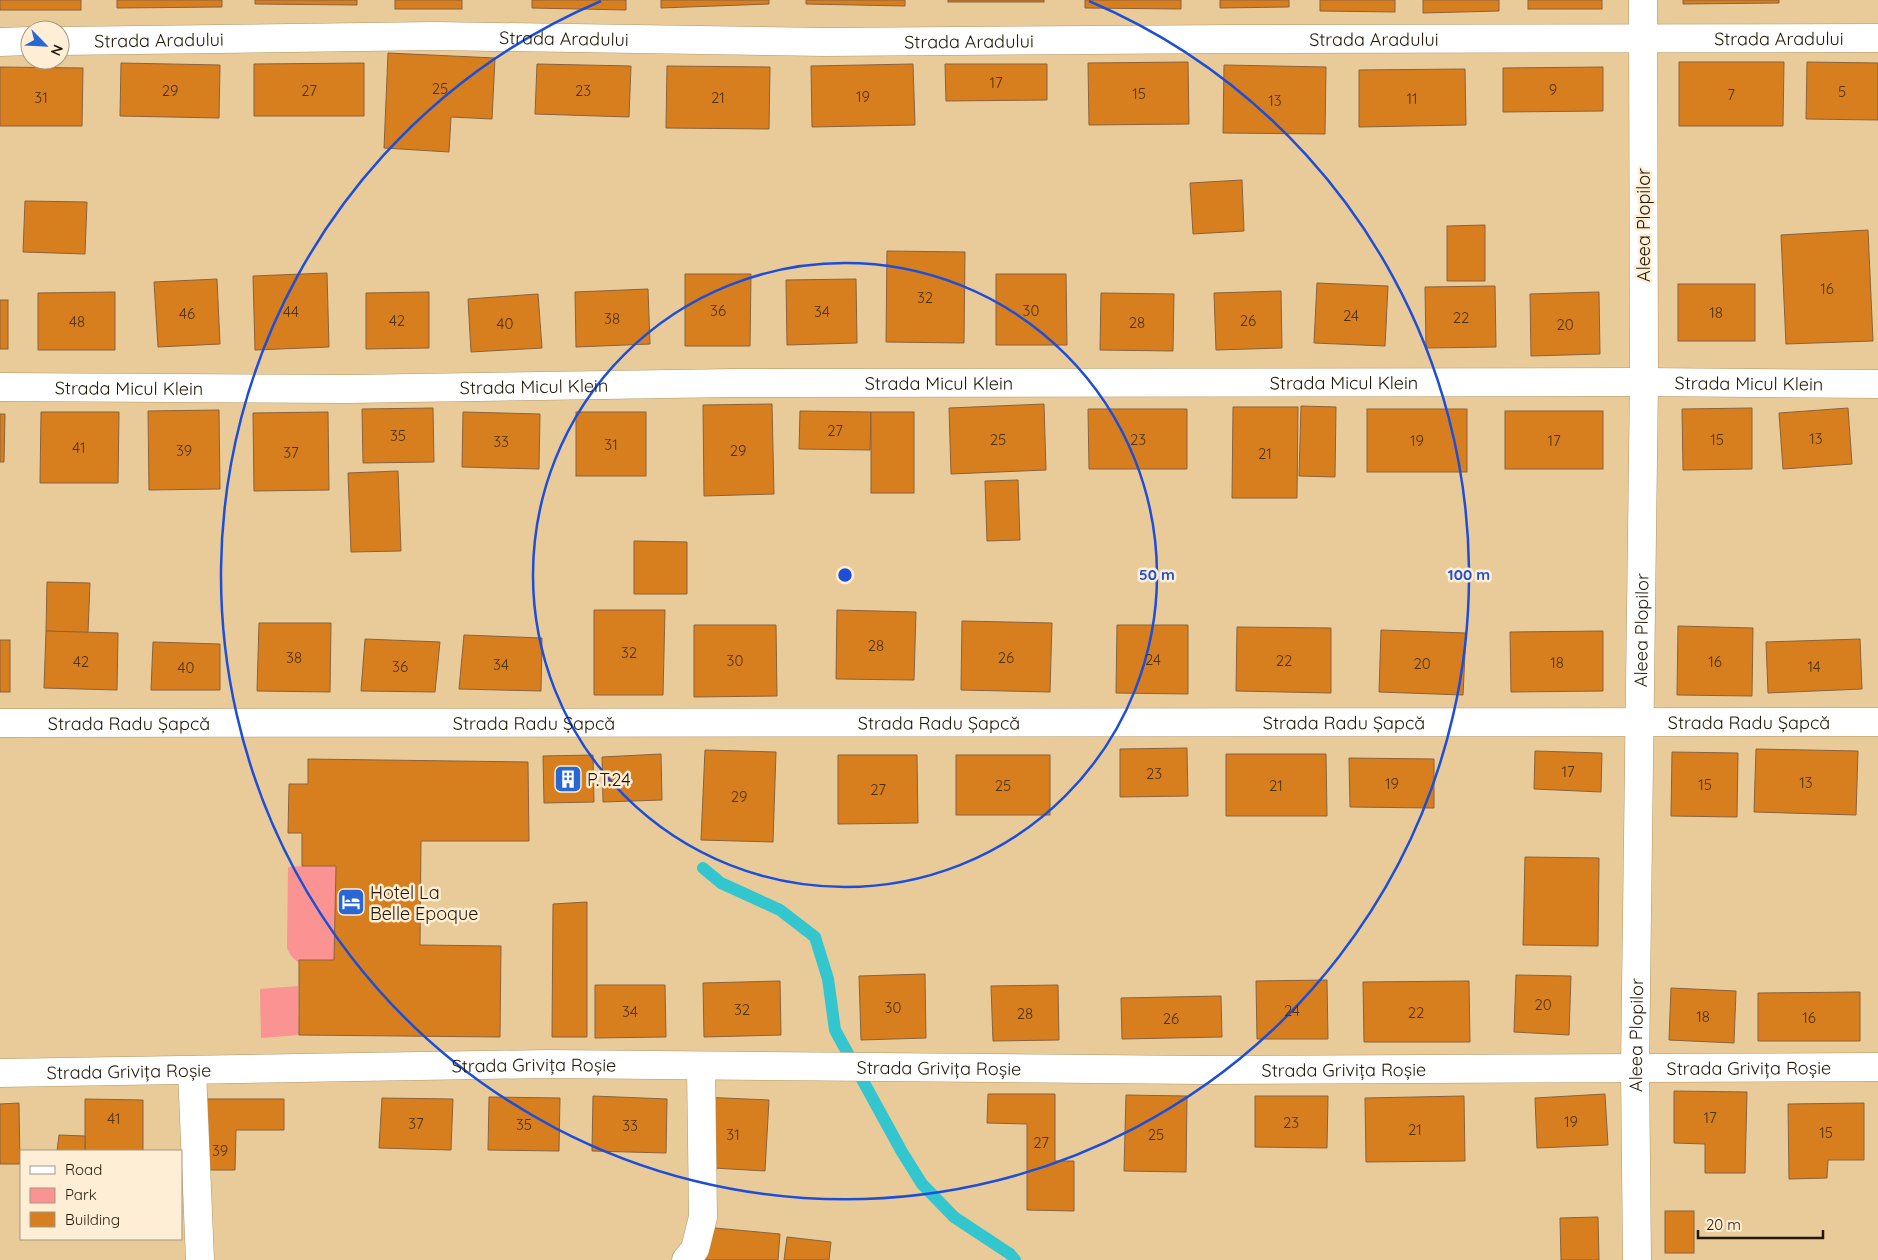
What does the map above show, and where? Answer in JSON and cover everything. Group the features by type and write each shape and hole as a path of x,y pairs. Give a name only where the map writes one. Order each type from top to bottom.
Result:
{"street":[{"name":"Aleea Plopilor","path":"1637,1260 1635,1067 1644,382 1643,0"},
{"name":"Strada Aradului","path":"70,41 435,36 825,42 1878,38"},
{"path":"0,42 20,42"},
{"name":"Strada Micul Klein","path":"0,387 348,389 733,383 1644,382 1878,384"},
{"name":"Strada Radu Șapcă","path":"0,723 1878,722"},
{"name":"Strada Grivița Roșie","path":"0,1073 547,1064 1415,1070 1878,1066"},
{"path":"686,1260 695,1249 703,1217 701,1066"},
{"path":"192,1070 200,1260"}],"green space":[{"path":"336,866 334,960 308,960 308,968 295,960 287,948 288,867"},
{"path":"298,986 299,1035 261,1038 260,989"}],"building":[{"path":"0,0 81,0 81,10 0,10"},
{"path":"117,0 222,0 222,7 117,8"},
{"path":"255,0 357,0 357,5 255,4"},
{"path":"395,0 462,0 462,9 395,9"},
{"path":"532,0 626,0 626,10 532,8"},
{"path":"661,0 769,0 769,4 661,8"},
{"path":"806,0 905,0 905,6 806,4"},
{"path":"948,0 1044,0 1044,2 948,2"},
{"path":"1085,0 1181,0 1181,9 1085,8"},
{"path":"1220,0 1289,0 1289,7 1220,8"},
{"path":"1320,0 1395,0 1395,12 1320,11"},
{"path":"1423,0 1499,0 1499,11 1423,13"},
{"path":"1528,0 1602,0 1602,9 1528,9"},
{"path":"1683,0 1779,0 1779,3 1683,4"},
{"path":"388,53 495,58 492,119 451,117 449,152 384,148"},
{"path":"1188,62 1189,124 1089,125 1088,63"},
{"path":"1679,62 1784,62 1783,126 1679,126"},
{"path":"1807,62 1878,63 1878,120 1806,119"},
{"path":"121,63 220,65 219,118 120,116"},
{"path":"364,63 364,116 254,116 254,64"},
{"path":"537,64 631,66 629,117 535,114"},
{"path":"913,64 915,125 812,127 811,66"},
{"path":"945,64 1047,64 1047,100 946,101"},
{"path":"1224,65 1326,67 1325,134 1223,133"},
{"path":"667,66 770,67 769,129 666,128"},
{"path":"0,67 20,67 20,70 70,70 70,68 83,68 82,126 0,126"},
{"path":"1603,67 1603,111 1503,112 1503,68"},
{"path":"1465,69 1466,125 1359,127 1359,70"},
{"path":"1242,180 1244,231 1193,234 1190,183"},
{"path":"25,201 87,202 85,254 23,252"},
{"path":"1485,225 1485,281 1447,281 1447,226"},
{"path":"1868,230 1873,341 1786,344 1781,235"},
{"path":"887,251 965,252 964,343 886,342"},
{"path":"327,273 329,347 255,350 253,276"},
{"path":"685,274 751,274 750,346 685,346"},
{"path":"996,274 1066,274 1067,345 996,345"},
{"path":"217,279 220,344 158,347 154,282"},
{"path":"856,279 857,343 787,345 786,280"},
{"path":"1317,283 1388,286 1385,346 1314,343"},
{"path":"1678,284 1755,284 1755,341 1678,341"},
{"path":"1495,286 1496,347 1426,348 1425,287"},
{"path":"648,289 650,344 576,347 575,292"},
{"path":"1281,291 1282,348 1216,350 1214,293"},
{"path":"115,292 115,350 38,350 38,293"},
{"path":"429,292 429,348 366,349 366,293"},
{"path":"1599,292 1600,354 1531,356 1530,294"},
{"path":"1101,293 1174,294 1173,351 1100,350"},
{"path":"538,294 542,348 471,352 468,299"},
{"path":"0,300 8,300 8,349 0,349"},
{"path":"772,404 774,494 704,496 703,405"},
{"path":"1044,404 1046,470 951,474 949,408"},
{"path":"1301,406 1336,407 1335,477 1299,476"},
{"path":"1233,407 1298,407 1297,498 1232,498"},
{"path":"433,408 434,462 363,463 362,409"},
{"path":"1752,408 1752,469 1683,470 1682,409"},
{"path":"1848,408 1852,464 1783,469 1779,413"},
{"path":"1088,409 1187,409 1187,469 1089,469"},
{"path":"1367,409 1467,409 1467,472 1367,472"},
{"path":"219,410 220,489 149,490 148,411"},
{"path":"800,411 871,412 870,450 799,449"},
{"path":"1505,411 1603,411 1603,469 1505,469"},
{"path":"41,412 119,412 118,483 40,483"},
{"path":"328,412 329,490 254,491 253,413"},
{"path":"463,412 540,414 539,469 462,467"},
{"path":"576,412 646,412 646,476 576,476"},
{"path":"871,412 914,412 914,493 871,493"},
{"path":"0,414 5,414 4,462 0,462"},
{"path":"398,471 401,551 351,552 348,473"},
{"path":"1018,480 1020,540 987,541 985,481"},
{"path":"634,541 687,542 687,594 634,594"},
{"path":"47,582 90,583 88,633 46,631"},
{"path":"594,610 665,610 663,695 594,695"},
{"path":"837,610 916,612 914,680 836,679"},
{"path":"962,621 1052,623 1050,692 961,690"},
{"path":"259,623 331,623 330,692 257,691"},
{"path":"694,625 776,625 777,696 694,697"},
{"path":"1117,625 1188,625 1188,694 1116,693"},
{"path":"1678,626 1753,628 1752,696 1677,695"},
{"path":"1237,627 1331,628 1331,693 1236,691"},
{"path":"1381,630 1466,633 1463,695 1379,692"},
{"path":"46,631 118,633 117,690 44,688"},
{"path":"1603,631 1603,691 1511,692 1510,632"},
{"path":"464,635 542,638 541,691 459,689"},
{"path":"365,639 440,642 435,692 361,691"},
{"path":"1860,639 1862,689 1768,693 1766,642"},
{"path":"0,640 10,640 10,692 0,692"},
{"path":"153,642 220,644 220,690 151,690"},
{"path":"1187,748 1188,796 1120,797 1120,749"},
{"path":"1756,749 1858,751 1856,815 1754,812"},
{"path":"705,750 776,752 773,842 701,840"},
{"path":"1535,751 1602,753 1601,792 1534,789"},
{"path":"1672,752 1738,753 1737,817 1671,816"},
{"path":"661,754 662,800 603,802 602,757"},
{"path":"1226,754 1326,754 1327,816 1226,816"},
{"name":"P.T.24","path":"593,755 594,802 544,803 543,756"},
{"path":"838,755 917,755 918,823 838,824"},
{"path":"956,755 1050,755 1050,815 956,815"},
{"path":"1349,758 1434,759 1434,808 1350,807"},
{"path":"308,759 528,762 529,841 421,841 420,945 501,946 500,1037 299,1035 299,960 334,960 336,866 302,866 302,833 288,833 289,784 308,784"},
{"path":"1525,857 1599,858 1598,946 1523,945"},
{"path":"587,902 587,1037 552,1037 553,904"},
{"path":"925,974 926,1038 861,1040 859,976"},
{"path":"1516,975 1571,976 1569,1035 1514,1032"},
{"path":"1327,980 1328,1039 1257,1039 1256,981"},
{"path":"780,981 781,1035 704,1037 703,983"},
{"path":"1469,981 1470,1042 1364,1042 1363,982"},
{"path":"595,985 665,985 666,1037 595,1038"},
{"path":"1058,985 1059,1040 993,1041 991,986"},
{"path":"1671,988 1736,991 1734,1043 1669,1040"},
{"path":"1860,992 1860,1041 1758,1041 1758,993"},
{"path":"1221,996 1222,1037 1122,1039 1121,998"},
{"path":"1674,1091 1747,1092 1745,1173 1705,1173 1705,1144 1674,1143"},
{"path":"988,1094 1055,1094 1055,1161 1074,1161 1074,1211 1027,1210 1027,1124 987,1123"},
{"path":"1605,1094 1608,1145 1537,1148 1535,1098"},
{"path":"1126,1095 1187,1096 1186,1172 1124,1171"},
{"path":"593,1096 667,1099 666,1153 592,1151"},
{"path":"1255,1096 1328,1096 1327,1148 1255,1147"},
{"path":"1464,1096 1465,1161 1366,1162 1365,1098"},
{"path":"489,1097 560,1098 559,1151 488,1150"},
{"path":"701,1097 769,1100 765,1171 697,1167"},
{"path":"382,1098 453,1099 451,1150 379,1148"},
{"path":"85,1099 143,1100 143,1150 85,1150"},
{"path":"206,1099 284,1099 284,1130 236,1130 235,1170 205,1170"},
{"path":"19,1103 20,1164 0,1164 0,1104"},
{"path":"1864,1103 1864,1160 1828,1160 1827,1178 1789,1179 1788,1104"},
{"path":"59,1135 85,1136 85,1150 57,1150"},
{"path":"1665,1211 1694,1211 1694,1253 1665,1253"},
{"path":"1598,1217 1599,1260 1561,1260 1560,1218"},
{"path":"704,1227 780,1234 778,1260 702,1260"},
{"path":"787,1237 831,1242 829,1260 784,1260"}],"waterway":[{"path":"703,868 721,883 780,910 815,937 828,979 835,1030 902,1152 922,1184 954,1217 1010,1254 1015,1260"}],"place":[{"name":"P.T.24","path":"568,779"},
{"name":"Hotel La Belle Epoque","path":"351,902"}]}
